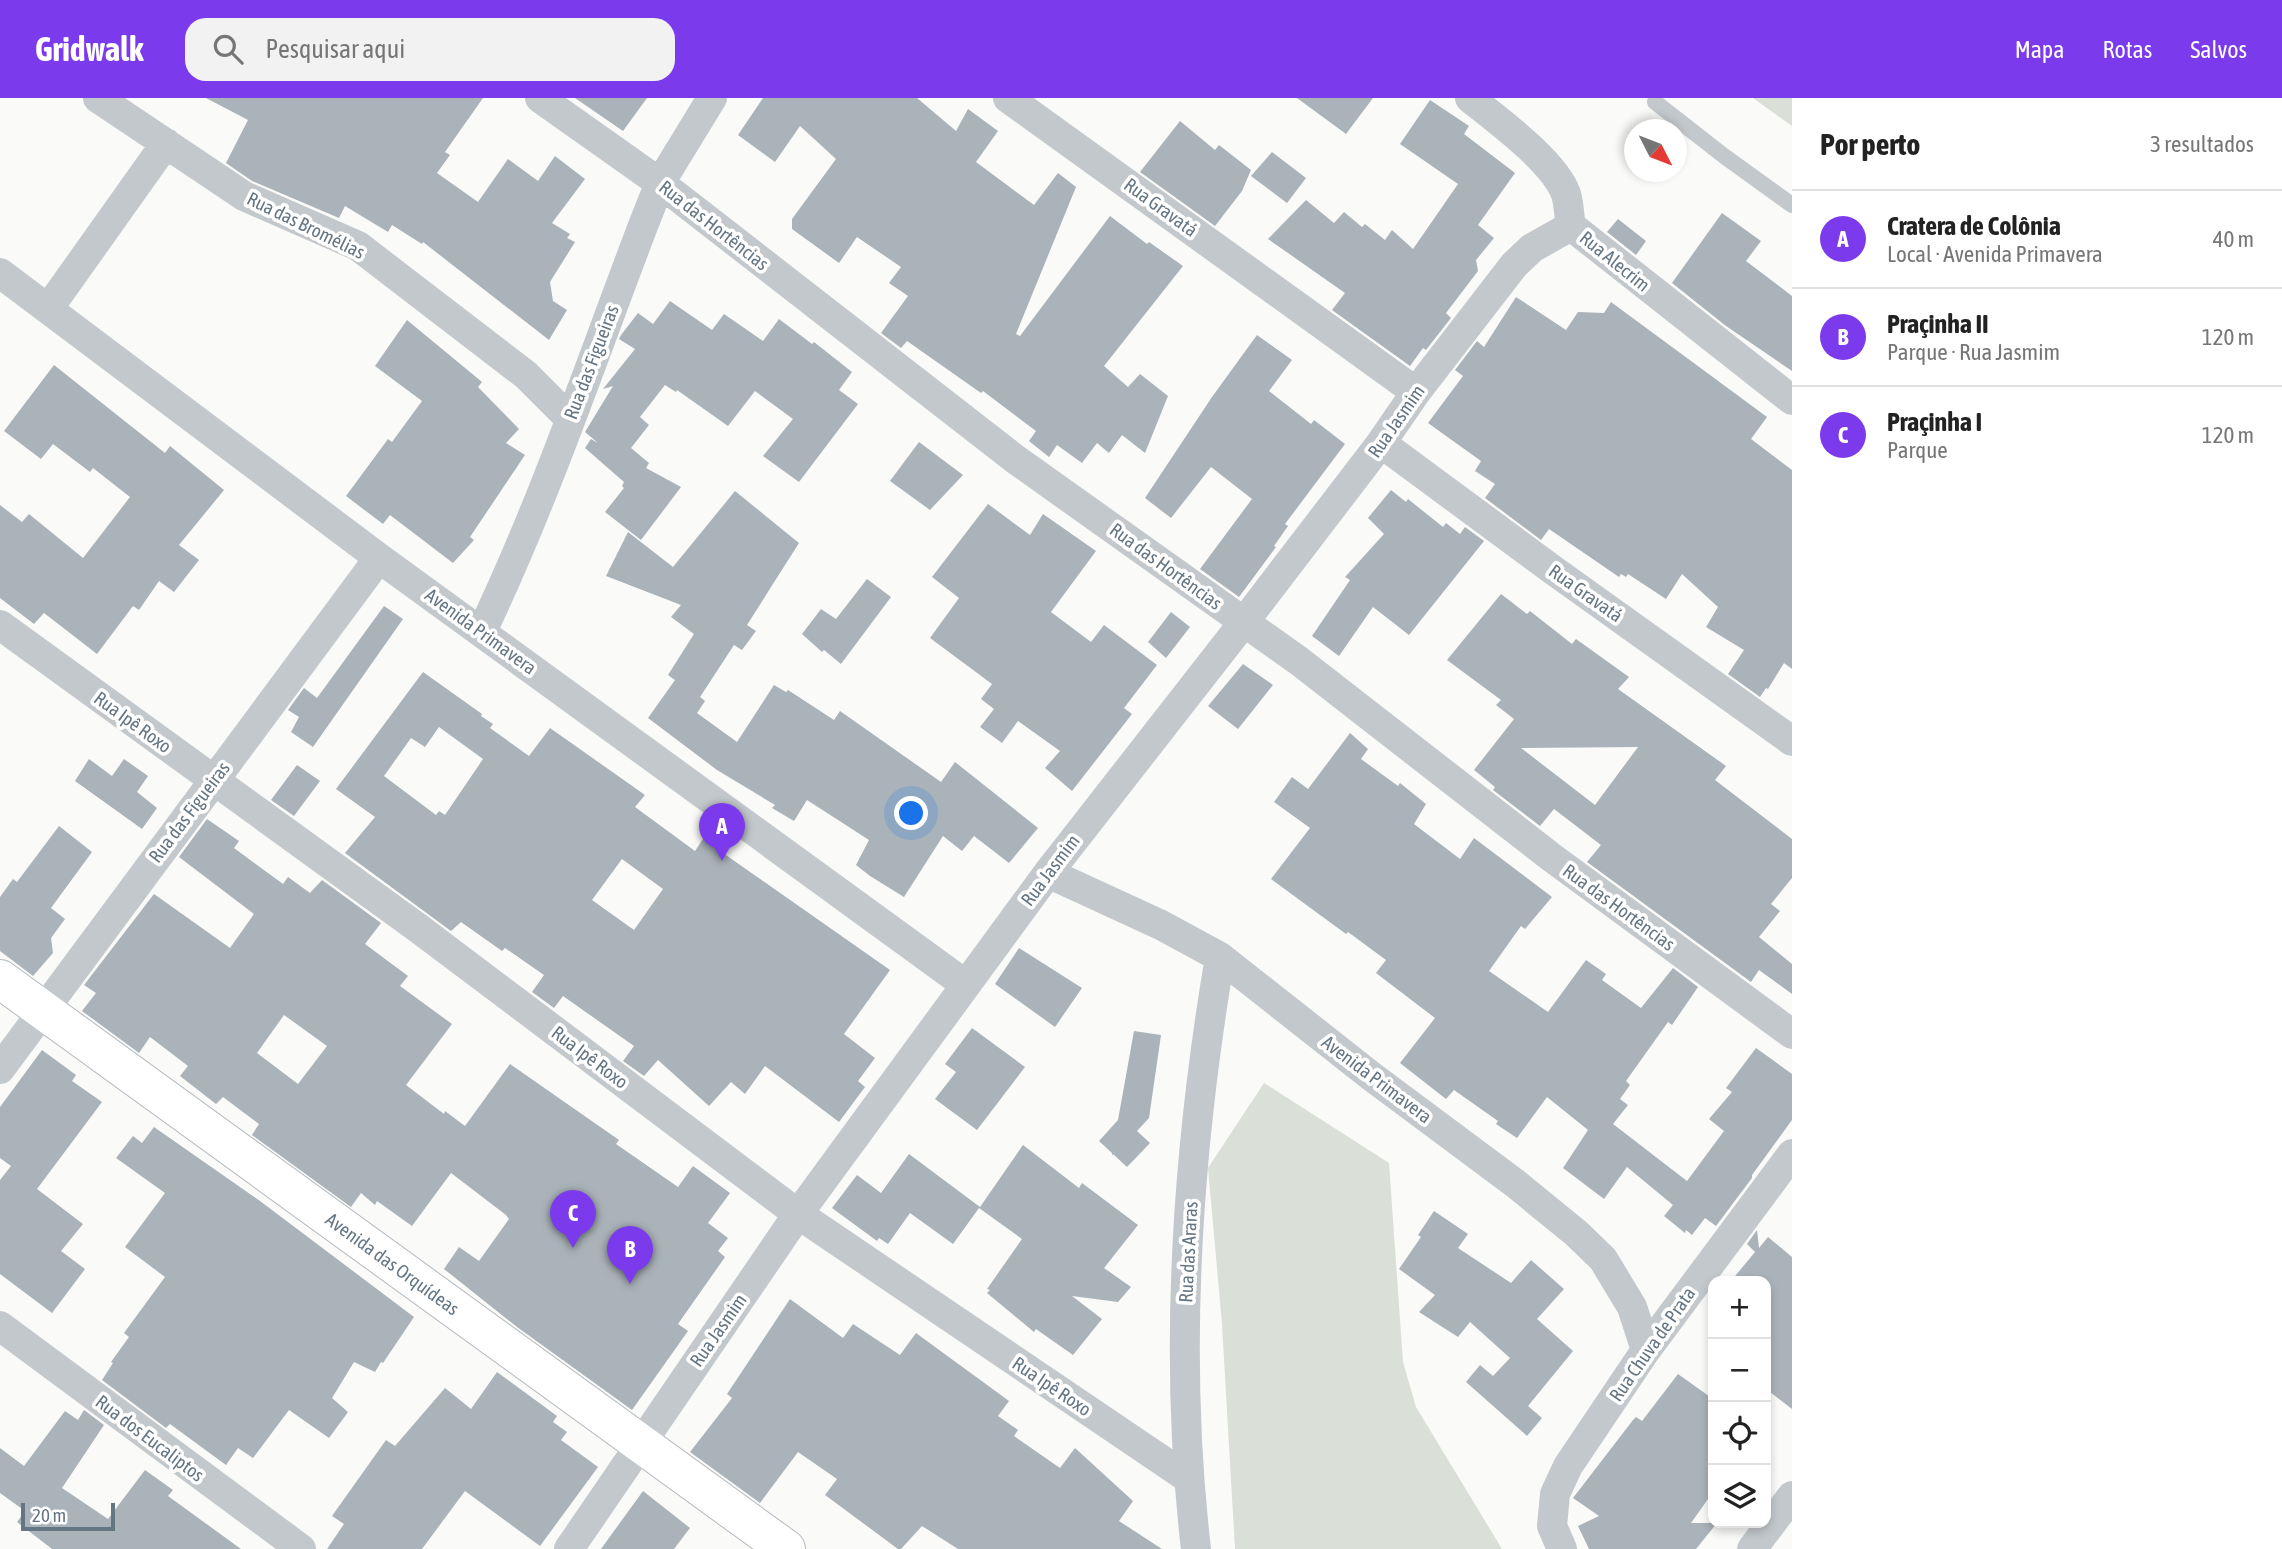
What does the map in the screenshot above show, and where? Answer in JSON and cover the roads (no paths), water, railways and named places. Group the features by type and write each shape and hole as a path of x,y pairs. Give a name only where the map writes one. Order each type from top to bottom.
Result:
{"street":[{"name":"Rua das Bromélias","path":"98,98 244,196 358,246 526,375 569,418"},
{"name":"Rua das Hortências","path":"540,98 660,184 1015,458 1299,661 1551,857 1792,1034"},
{"name":"Rua das Figueiras","path":"482,631 529,526 660,184 712,98"},
{"name":"Rua Gravatá","path":"1007,98 1416,392"},
{"name":"Rua Alecrim","path":"1470,98 1537,155 1558,179 1566,194 1571,226 1792,400"},
{"path":"48,309 166,143"},
{"name":"Rua Jasmim","path":"569,1549 798,1214 1048,873 1244,622 1514,265 1532,248 1571,226"},
{"name":"Avenida Primavera","path":"0,273 379,558 966,985"},
{"name":"Rua Gravatá","path":"1381,443 1792,741"},
{"name":"Rua das Figueiras","path":"0,1069 379,558"},
{"name":"Rua Ipê Roxo","path":"0,625 418,928 798,1214 1188,1478"},
{"name":"Avenida Primavera","path":"1048,873 1161,925 1220,957 1371,1076 1516,1184 1603,1259 1632,1307 1646,1350"},
{"name":"Rua das Araras","path":"1196,1549 1188,1478 1183,1335 1193,1157 1206,1038 1220,957"},
{"name":"Avenida das Orquídeas","path":"0,979 786,1549"},
{"name":"Rua Chuva de Prata","path":"1562,1549 1552,1526 1555,1494 1577,1450 1646,1350 1792,1154"},
{"name":"Rua dos Eucaliptos","path":"0,1326 301,1549"},
{"path":"1752,1549 1792,1496"}],"lane":[{"path":"1655,102 1792,205"}],"place":[{"name":"Cratera de Colônia","path":"722,861"},
{"name":"Praçinha I","path":"573,1248"},
{"name":"Praçinha II","path":"630,1284"}]}
